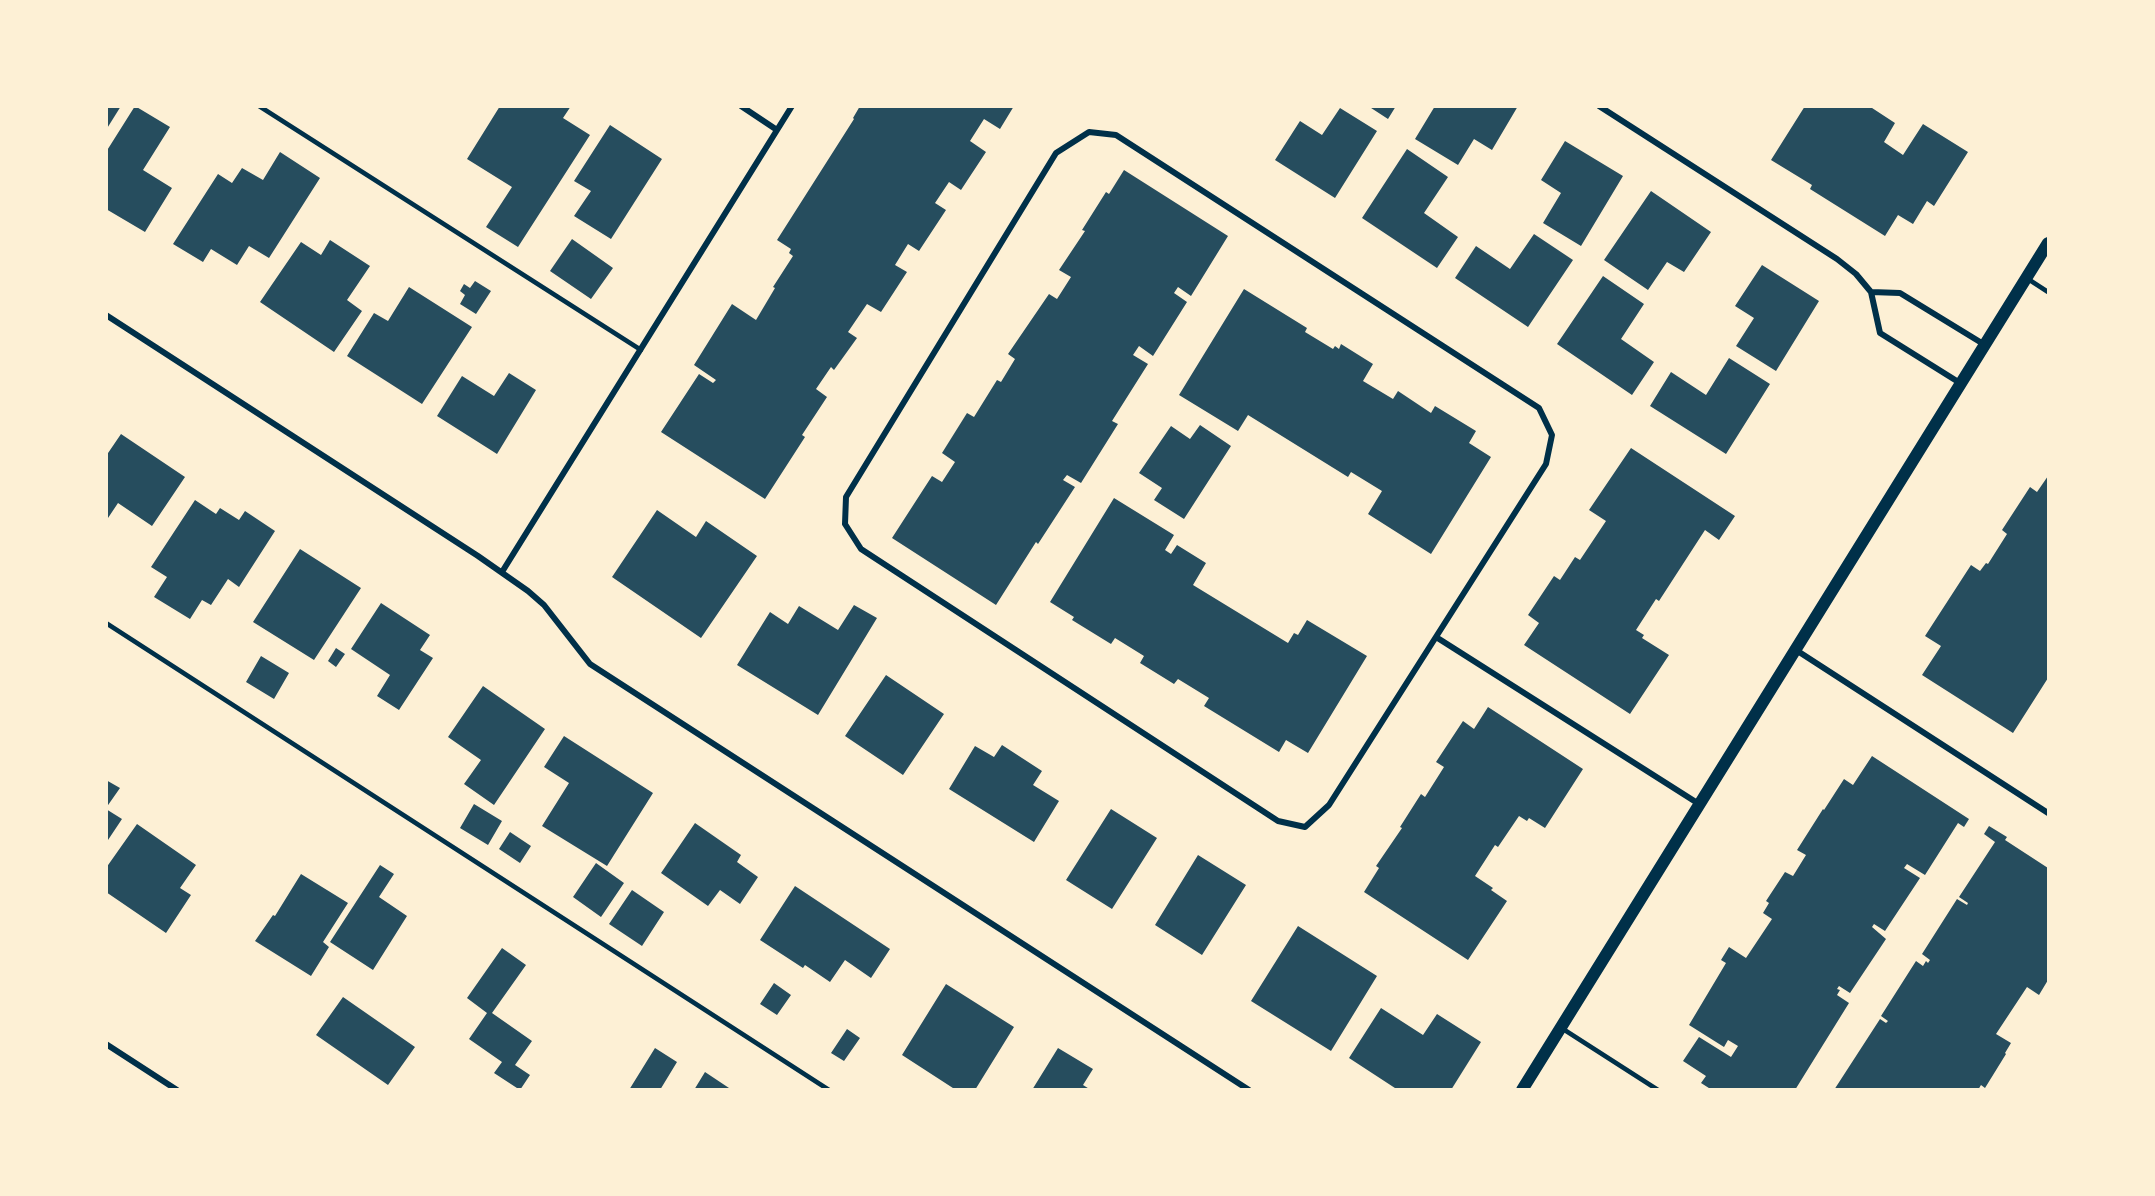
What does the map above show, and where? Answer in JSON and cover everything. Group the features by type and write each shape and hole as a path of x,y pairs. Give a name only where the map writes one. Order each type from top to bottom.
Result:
{"main road":[{"path":"1522,1089 2049,243"}],"street":[{"path":"741,106 777,130"},
{"path":"502,572 792,106"},
{"path":"1599,106 1837,259 1856,274 1871,292 1880,333 1962,384"},
{"path":"1089,132 1116,135 1539,408 1552,435 1546,464 1436,637 1329,805 1305,827 1278,821 861,549 845,524 846,497 1056,153 1089,132"},
{"path":"1871,292 1900,293 1985,345"},
{"path":"106,315 502,572 544,605 590,664 1249,1089"},
{"path":"1436,637 1701,804"},
{"path":"1796,650 2049,813"},
{"path":"106,1044 177,1089"}],"lane":[{"path":"259,106 641,350"},
{"path":"2026,278 2049,292"},
{"path":"106,623 829,1089"},
{"path":"1561,1027 1658,1089"}],"building":[{"path":"106,106 121,106 106,130"},
{"path":"135,106 170,127 143,170 172,188 145,232 106,209 106,152"},
{"path":"500,106 571,106 563,118 590,135 518,247 486,227 512,187 467,159"},
{"path":"860,106 1014,106 1000,129 984,119 970,141 986,152 961,190 949,182 935,203 946,210 919,251 908,244 895,265 907,272 881,312 867,304 848,332 857,338 834,370 831,367 816,389 827,397 802,435 805,437 765,499 661,432 699,374 713,383 716,380 694,365 732,304 756,320 793,256 789,253 791,249 777,240"},
{"path":"1368,106 1396,106 1388,119"},
{"path":"1435,106 1518,106 1492,150 1474,139 1458,165 1415,139"},
{"path":"1805,106 1869,106 1895,123 1884,142 1903,155 1923,124 1968,152 1934,206 1927,201 1913,224 1898,215 1885,236 1810,189 1812,185 1771,160"},
{"path":"1340,108 1377,131 1335,198 1275,160 1300,121 1322,135"},
{"path":"610,125 662,159 611,239 574,216 591,191 574,181"},
{"path":"1565,141 1623,176 1581,246 1543,223 1561,193 1541,180"},
{"path":"1407,149 1448,177 1424,213 1458,237 1437,268 1362,218"},
{"path":"280,152 320,178 269,258 249,246 237,265 211,249 203,262 173,244 218,174 232,183 242,168 263,180"},
{"path":"1124,170 1228,236 1191,296 1178,287 1174,293 1187,302 1153,356 1139,346 1133,355 1148,364 1112,421 1118,424 1081,483 1067,475 1063,480 1075,487 1038,544 1036,542 996,605 892,538 932,476 942,482 955,462 942,453 967,413 974,417 997,380 1001,382 1015,359 1008,354 1049,294 1057,299 1071,277 1059,270 1085,231 1082,230 1106,192 1109,194"},
{"path":"1651,191 1711,232 1684,272 1667,262 1648,290 1604,260"},
{"path":"1534,234 1573,260 1528,327 1455,278 1476,246 1510,269"},
{"path":"572,239 613,268 591,299 550,271"},
{"path":"330,240 370,266 347,300 362,311 334,352 260,302 301,242 321,255"},
{"path":"1762,265 1819,301 1776,371 1736,346 1754,318 1735,306"},
{"path":"1603,276 1644,304 1621,339 1654,362 1632,395 1557,344"},
{"path":"475,281 491,291 476,314 460,304 465,295 460,291 464,284 470,288"},
{"path":"409,287 472,327 422,404 347,356 374,313 388,321"},
{"path":"1244,289 1307,328 1305,332 1333,349 1335,346 1339,349 1341,344 1373,364 1363,381 1393,399 1398,391 1431,413 1435,406 1476,431 1469,443 1491,457 1431,554 1368,514 1382,491 1351,472 1348,477 1248,415 1238,431 1179,395"},
{"path":"1729,358 1770,384 1726,454 1650,406 1671,372 1706,395"},
{"path":"509,373 536,390 497,454 437,416 462,376 494,396"},
{"path":"1200,425 1231,446 1184,519 1154,500 1162,488 1139,473 1171,426 1190,439"},
{"path":"121,434 185,477 152,526 118,503 106,521 106,456"},
{"path":"1631,448 1735,516 1719,540 1705,530 1659,601 1656,599 1636,630 1644,635 1642,638 1669,655 1630,714 1524,645 1539,623 1528,615 1554,576 1560,580 1575,557 1580,560 1606,521 1589,510"},
{"path":"2048,476 2048,678 2013,733 1922,675 1941,646 1925,636 1971,565 1980,571 1986,563 1988,564 2007,534 2002,530 2030,487 2037,492"},
{"path":"1114,498 1174,535 1165,550 1171,554 1177,545 1206,563 1193,585 1288,643 1294,633 1298,635 1307,620 1367,656 1308,753 1286,740 1279,752 1204,706 1209,698 1178,679 1174,684 1140,663 1144,656 1115,638 1111,644 1072,620 1074,617 1050,602"},
{"path":"195,500 216,514 220,508 239,520 245,511 275,531 239,587 228,579 211,605 202,600 190,619 154,597 167,577 151,567"},
{"path":"657,510 696,537 706,521 757,556 701,638 612,577"},
{"path":"300,549 361,588 314,660 253,622"},
{"path":"381,603 430,635 420,650 433,658 399,710 377,696 390,675 351,649"},
{"path":"854,605 877,618 818,715 737,665 770,612 788,624 799,606 838,630"},
{"path":"336,648 345,654 336,667 328,661"},
{"path":"261,656 289,673 274,699 246,682"},
{"path":"886,675 944,714 903,775 845,736"},
{"path":"483,686 545,729 494,805 464,784 481,760 448,737"},
{"path":"1488,707 1583,769 1545,828 1529,818 1527,821 1519,816 1498,847 1495,845 1475,876 1507,901 1468,960 1364,892 1379,868 1376,866 1402,828 1400,827 1421,794 1425,797 1444,767 1436,762 1463,721 1474,729"},
{"path":"564,736 653,793 607,866 542,826 569,783 544,767"},
{"path":"1002,745 1042,771 1033,785 1059,801 1034,842 949,789 975,746 994,757"},
{"path":"1872,756 1969,819 1964,827 1958,823 1925,875 1907,864 1904,868 1920,878 1885,931 1874,924 1872,927 1886,939 1850,993 1839,986 1837,989 1840,990 1837,995 1849,1003 1795,1090 1712,1090 1701,1083 1706,1076 1683,1061 1699,1037 1731,1057 1738,1046 1728,1040 1724,1047 1689,1025 1726,963 1721,960 1729,947 1746,958 1772,919 1763,913 1769,903 1766,901 1785,872 1793,876 1806,855 1797,850 1844,779 1853,785"},
{"path":"106,780 120,788 106,808"},
{"path":"474,804 502,821 488,845 460,828"},
{"path":"106,809 122,819 106,843"},
{"path":"1111,809 1157,838 1112,909 1066,880"},
{"path":"695,823 741,855 737,862 758,877 740,904 720,890 708,906 661,873"},
{"path":"137,824 196,865 180,888 191,895 166,933 106,892 106,868"},
{"path":"1989,826 2007,837 2005,840 2048,868 2048,980 2039,995 2027,987 1996,1034 2011,1043 2006,1054 1985,1088 1981,1085 1978,1090 1834,1090 1880,1019 1886,1023 1888,1021 1881,1016 1916,961 1923,966 1926,961 1928,963 1930,960 1922,954 1957,899 1967,905 1968,903 1959,897 1995,842 1984,834"},
{"path":"510,832 531,846 520,863 499,849"},
{"path":"1198,855 1246,885 1202,955 1155,925"},
{"path":"596,863 624,883 601,917 573,897"},
{"path":"380,865 394,874 379,897 407,916 373,970 330,942"},
{"path":"301,874 348,903 323,942 329,947 311,976 255,941 273,915 275,916"},
{"path":"795,886 890,949 871,978 845,960 830,982 805,965 803,968 760,940"},
{"path":"632,890 664,912 642,946 609,924"},
{"path":"1298,926 1377,976 1331,1051 1251,1001"},
{"path":"502,948 526,965 492,1013 532,1041 515,1065 530,1075 520,1090 494,1073 502,1062 469,1039 487,1013 467,998"},
{"path":"774,983 791,995 777,1015 760,1004"},
{"path":"946,984 1014,1027 975,1090 956,1090 902,1055"},
{"path":"343,997 415,1047 388,1085 316,1035"},
{"path":"1381,1008 1423,1035 1437,1014 1481,1042 1451,1090 1398,1090 1349,1058"},
{"path":"847,1029 860,1038 844,1061 831,1053"},
{"path":"655,1048 677,1062 660,1090 629,1090"},
{"path":"1058,1048 1093,1069 1083,1085 1091,1090 1032,1090"},
{"path":"705,1072 732,1090 694,1090"}]}
